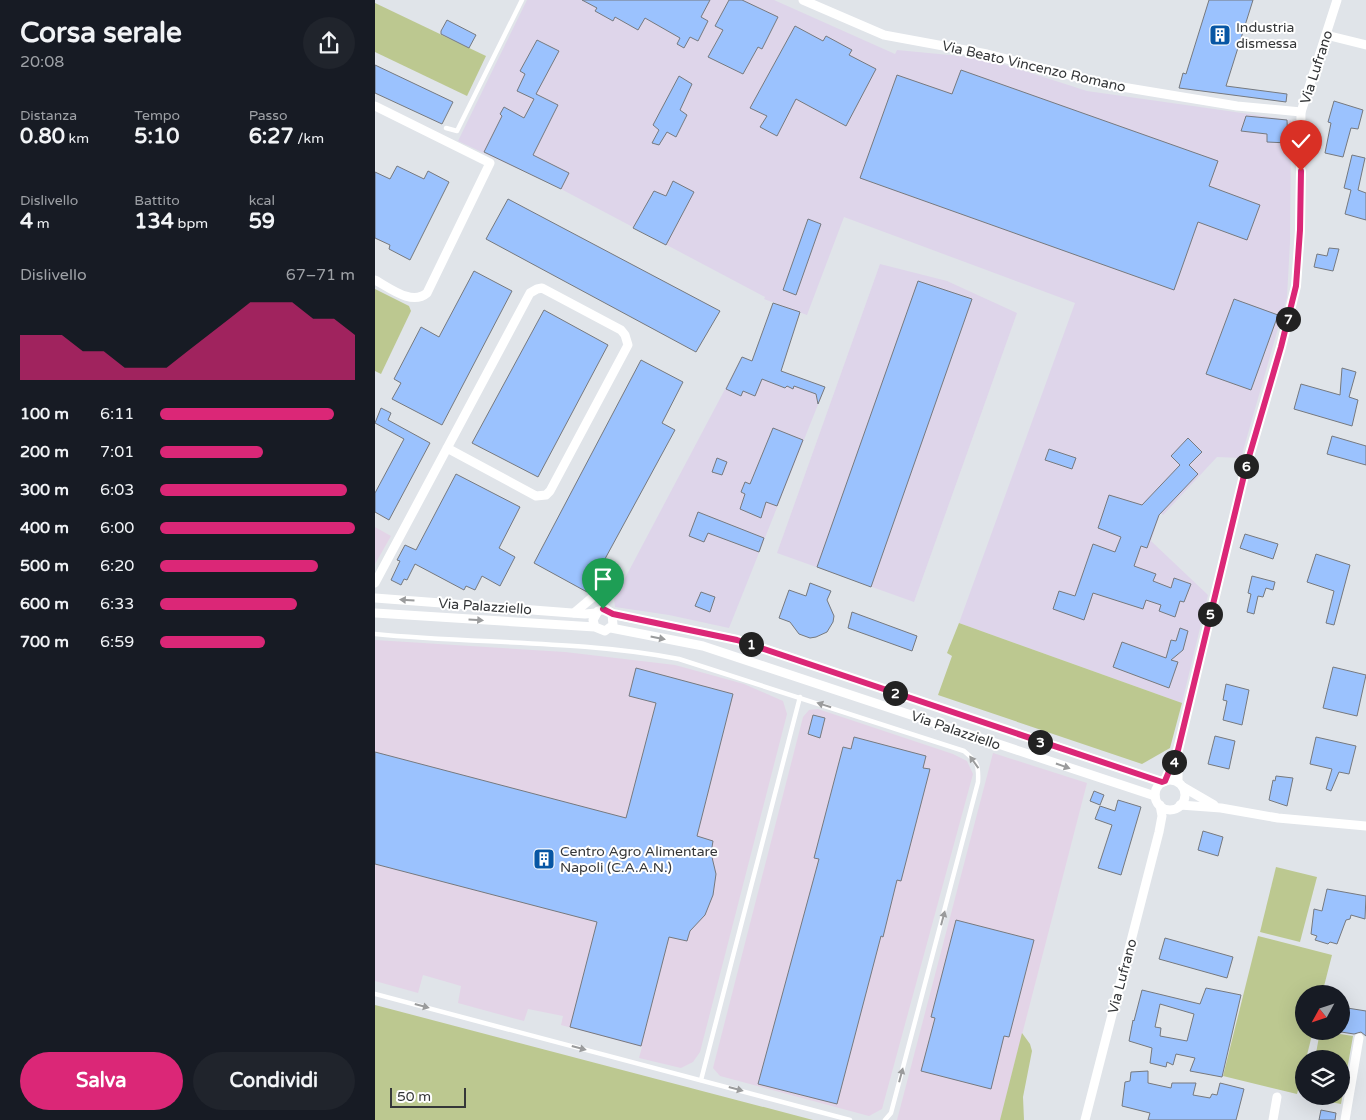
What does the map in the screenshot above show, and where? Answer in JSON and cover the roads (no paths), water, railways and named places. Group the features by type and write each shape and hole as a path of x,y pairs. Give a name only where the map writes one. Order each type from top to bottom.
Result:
{"street":[{"name":"Via Beato Vincenzo Romano","path":"803,0 884,35 987,54 1073,78 1237,106 1301,112"},
{"name":"Via Lufrano","path":"1163,782 1178,750 1246,467 1281,347 1296,286 1300,230 1301,112 1337,0"},
{"path":"1326,35 1366,45"},
{"path":"375,106 490,164 427,293 421,298 413,299 375,280"},
{"path":"375,583 447,448 533,290 542,288 621,330 625,334 628,345 546,495 536,496 447,448"},
{"path":"574,614 600,591"},
{"name":"Via Palazziello","path":"375,598 574,614 604,612 737,640 1163,782"},
{"path":"604,612 614,621 611,628 601,630 595,627 593,620 604,612"},
{"name":"Via Palazziello","path":"375,613 595,627"},
{"name":"Via Palazziello","path":"611,628 703,646 1155,796"},
{"name":"Via Lufrano","path":"1178,750 1181,785"},
{"path":"1159,832 1162,816 1160,805 1155,796 1157,788 1163,782 1174,780 1221,808"},
{"path":"1159,832 1185,797 1181,785"},
{"path":"1160,805 1168,809 1177,807 1221,808 1279,818 1366,826"},
{"name":"Via Lufrano","path":"1085,1120 1159,832"},
{"path":"1345,1120 1359,1038"},
{"path":"1273,1120 1277,1097"}],"lane":[{"path":"446,128 457,132 522,0"},
{"path":"375,634 565,646 658,655 679,659 964,751 975,760 979,768 978,782 891,1113 885,1120"},
{"path":"701,1080 800,697"},
{"path":"375,994 850,1120"}],"place":[{"name":"Industria dismessa","path":"1220,35"},
{"name":"Centro Agro Alimentare Napoli (C.A.A.N.)","path":"544,859"}]}
